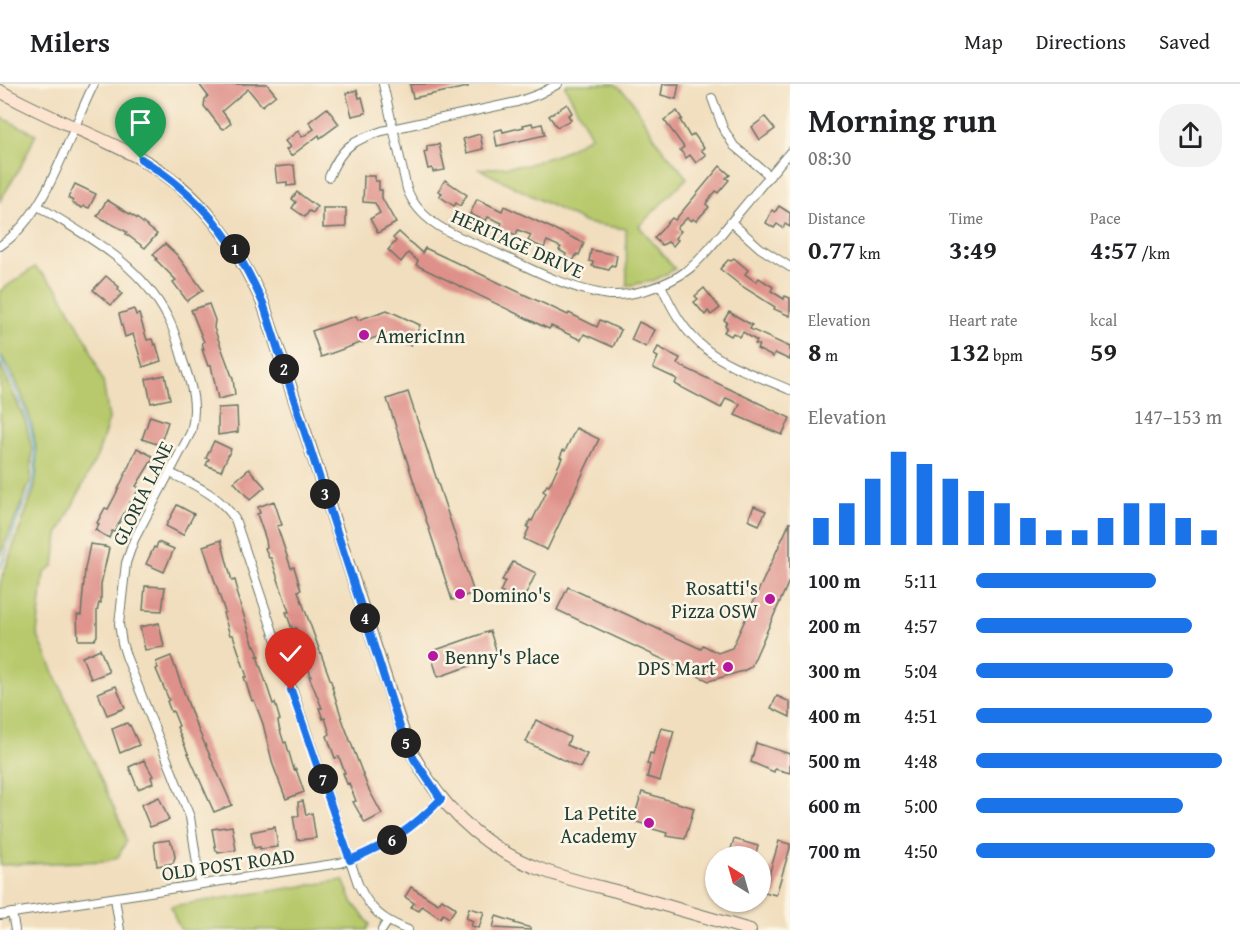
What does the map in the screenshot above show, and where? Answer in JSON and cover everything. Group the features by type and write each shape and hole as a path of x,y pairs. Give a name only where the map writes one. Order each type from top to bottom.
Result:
{"street":[{"path":"0,246 24,225 38,206 94,84"},
{"name":"HERITAGE DRIVE","path":"383,84 411,199 422,215 430,222 573,287 612,295 633,293 661,285 687,270 704,254 790,152"},
{"path":"329,177 336,159 348,147 363,138 393,129 517,102 558,84"},
{"path":"0,91 141,159 175,182 215,222 243,261 263,303 403,734 414,759 441,799 479,836 506,853 539,869 750,930"},
{"path":"712,98 723,128 734,146 770,176"},
{"name":"GLORIA LANE","path":"38,206 108,249 147,286 167,317 189,379 195,405 195,418 191,432 134,540 126,563 119,624 126,656 190,817 200,884"},
{"path":"731,222 760,248 790,267"},
{"path":"661,285 675,314 688,333 707,351 790,390"},
{"path":"170,473 210,493 229,510 234,519 364,897 375,912 387,922 408,930"},
{"name":"OLD POST ROAD","path":"0,915 330,866 382,847 408,830 441,799"},
{"path":"115,898 120,930"},
{"path":"12,913 15,930"},
{"path":"382,930 387,922"}],"green space":[{"path":"567,84 615,84 630,97 658,143 687,178 639,226 675,269 655,280 627,286 626,229 586,223 479,169 527,165 562,153 591,136 565,86"},
{"path":"0,117 36,134 21,166 0,201"},
{"path":"35,267 58,289 88,343 103,382 109,419 98,454 58,535 54,565 44,573 37,634 124,831 126,842 118,857 107,861 0,865 0,583 35,487 37,459 36,445 26,405 0,351 0,291"},
{"path":"0,363 26,423 32,449 31,480 0,556"},
{"path":"343,880 353,903 370,924 367,930 181,930 171,906"}],"building":[{"path":"199,84 267,84 276,95 262,106 248,89 222,111 231,123 224,129 204,106 208,96"},
{"path":"468,84 468,87 413,98 410,85"},
{"path":"663,84 679,84 676,99 661,95"},
{"path":"357,90 359,98 362,97 366,113 352,116 346,93"},
{"path":"567,104 572,113 568,115 571,120 557,127 549,116"},
{"path":"327,108 339,124 320,138 319,135 291,156 286,150 290,147 285,141 298,131 302,137 314,129 309,122"},
{"path":"677,111 690,137 694,134 704,148 701,150 706,155 696,163 690,155 686,158 680,150 684,147 664,120"},
{"path":"765,117 775,129 760,140 752,127"},
{"path":"532,123 533,126 542,124 545,135 497,146 494,131 502,129 503,132"},
{"path":"480,134 483,149 467,153 463,139"},
{"path":"439,144 445,170 433,172 432,168 428,169 424,152 427,151 427,146"},
{"path":"294,165 296,185 287,186 287,182 277,183 275,167"},
{"path":"720,166 730,175 726,178 729,180 707,202 709,207 696,221 687,218 677,228 681,231 675,238 678,240 673,246 668,242 662,245 654,238 672,218 675,220"},
{"path":"364,176 375,176 375,181 379,181 382,198 396,223 378,233 370,219 380,213 375,203 363,202"},
{"path":"445,180 467,195 460,206 456,203 454,206 439,196 442,193 438,191"},
{"path":"75,184 96,194 89,208 84,206 82,208 68,198"},
{"path":"297,192 317,207 313,213 309,211 305,217 292,208 296,202 292,199"},
{"path":"477,199 502,211 504,206 584,243 579,255 577,254 573,261 559,250 561,247 547,241 544,248 528,241 531,235 518,230 516,235 500,228 502,223 488,217 486,221 470,214"},
{"path":"107,200 157,234 145,248 126,234 127,232 97,216"},
{"path":"779,206 790,213 790,227 785,224 783,228 777,224 774,228 766,223 772,210 775,212"},
{"path":"323,208 346,208 346,227 323,228"},
{"path":"399,232 422,253 425,248 597,327 600,320 621,330 613,347 584,334 581,340 551,326 549,329 416,265 418,261 408,253 401,262 388,250 396,241 393,238"},
{"path":"165,244 177,255 203,290 187,301 173,282 176,280 153,254"},
{"path":"591,250 617,255 615,266 611,265 609,270 592,266 593,262 589,261"},
{"path":"734,258 748,270 745,274 756,282 759,278 773,287 771,291 784,299 785,296 790,298 790,316 774,309 775,307 720,269 728,260 731,261"},
{"path":"106,276 119,287 122,294 111,305 93,290"},
{"path":"704,288 720,308 711,315 708,311 705,315 694,302 698,299 695,296"},
{"path":"209,304 215,320 214,328 233,379 235,395 218,399 211,365 208,366 202,349 204,349 202,343 204,342 191,310"},
{"path":"134,309 136,315 139,314 147,340 152,339 154,345 156,344 161,361 143,367 133,334 125,337 119,314"},
{"path":"387,310 420,325 411,346 385,334 321,357 312,331 356,316 358,320"},
{"path":"729,312 752,325 750,329 790,347 790,360 775,353 773,357 757,349 759,345 755,344 757,341 743,332 740,337 724,332 727,322 724,320"},
{"path":"639,322 655,330 646,347 631,340"},
{"path":"658,347 680,358 677,364 790,418 782,435 735,415 740,404 726,398 721,408 675,384 677,379 653,368 658,357 654,355"},
{"path":"165,375 170,399 151,403 146,379"},
{"path":"408,392 474,593 452,600 387,399"},
{"path":"237,407 238,432 218,435 218,408"},
{"path":"150,416 168,422 160,445 142,439"},
{"path":"576,428 599,439 547,550 524,539 530,520 532,521 546,493 543,491 547,485 549,486 562,458 560,457 563,450 565,451"},
{"path":"214,441 231,449 221,471 206,465 209,459 206,458"},
{"path":"137,448 154,457 136,486 139,488 131,503 109,538 95,530 99,524 97,523 116,494"},
{"path":"249,469 265,487 250,500 234,482"},
{"path":"274,501 282,525 277,526 291,568 294,567 301,590 298,591 333,687 342,719 368,788 382,814 365,823 353,802 356,801 349,783 347,784 339,757 335,758 327,736 330,734 319,708 322,708 309,676 311,676 304,654 301,654 298,644 301,643 296,628 292,629 286,612 289,612 271,558 265,548 267,547 266,540 257,514 260,513 258,507"},
{"path":"177,505 194,514 183,535 166,526"},
{"path":"754,506 766,511 759,525 748,520"},
{"path":"790,522 790,579 751,667 743,671 709,681 557,610 568,587 701,649 703,645 718,653 732,648"},
{"path":"221,540 232,581 235,580 238,591 236,592 273,704 275,703 284,743 286,742 294,770 296,769 304,792 286,799 273,765 263,724 244,677 247,677 233,635 230,635 223,613 225,612 203,546"},
{"path":"158,542 174,549 164,572 146,564"},
{"path":"90,544 109,548 101,584 101,603 97,611 97,636 94,640 78,640 77,615 81,615 85,569"},
{"path":"513,562 536,573 522,602 500,592 505,581 502,580"},
{"path":"145,586 165,587 162,611 143,610"},
{"path":"159,623 164,647 145,650 140,627"},
{"path":"490,631 498,656 438,677 430,652"},
{"path":"100,649 109,672 91,679 82,657"},
{"path":"171,656 194,720 232,805 214,812 177,727 179,726 173,711 171,712 167,701 169,700 156,669 158,668 156,662"},
{"path":"116,686 125,708 107,715 98,693"},
{"path":"777,696 790,702 790,717 771,708"},
{"path":"536,720 570,737 567,745 587,754 580,768 526,742"},
{"path":"127,723 139,745 120,753 112,729"},
{"path":"661,728 674,731 660,781 647,777 650,765 647,764 650,753 653,754"},
{"path":"756,743 790,754 790,773 775,769 774,772 751,762"},
{"path":"144,760 153,776 151,777 153,783 138,789 129,767"},
{"path":"642,792 694,808 685,839 666,836 667,833 653,829 654,827 633,821"},
{"path":"159,797 169,820 150,827 141,805"},
{"path":"303,801 306,815 312,813 316,838 297,840 293,816 299,816 298,802"},
{"path":"232,826 236,850 218,853 212,829"},
{"path":"275,827 278,847 254,848 251,832"},
{"path":"734,839 758,846 732,846"},
{"path":"169,840 173,845 175,857 173,863 157,866 154,842"},
{"path":"779,841 790,844 776,895 771,894 771,868"},
{"path":"411,887 438,904 442,899 456,908 449,918 443,914 440,918 422,906 419,911 411,907 414,903 405,897"},
{"path":"469,908 484,912 479,928 471,926 473,921 466,918"},
{"path":"496,916 531,928 531,930 493,928"}],"waterway":[{"path":"0,357 22,403 33,437 35,455 32,488 20,513 0,569"}],"place":[{"name":"AmericInn","path":"364,335"},
{"name":"Domino's","path":"460,594"},
{"name":"Rosatti's Pizza OSW","path":"770,599"},
{"name":"Benny's Place","path":"433,656"},
{"name":"DPS Mart","path":"728,667"},
{"name":"La Petite Academy","path":"649,823"}],"route":[{"path":"141,159 175,182 204,208 235,249 252,278 263,303 400,727 414,759 441,799 408,830 382,847 350,860 291,690"}]}
